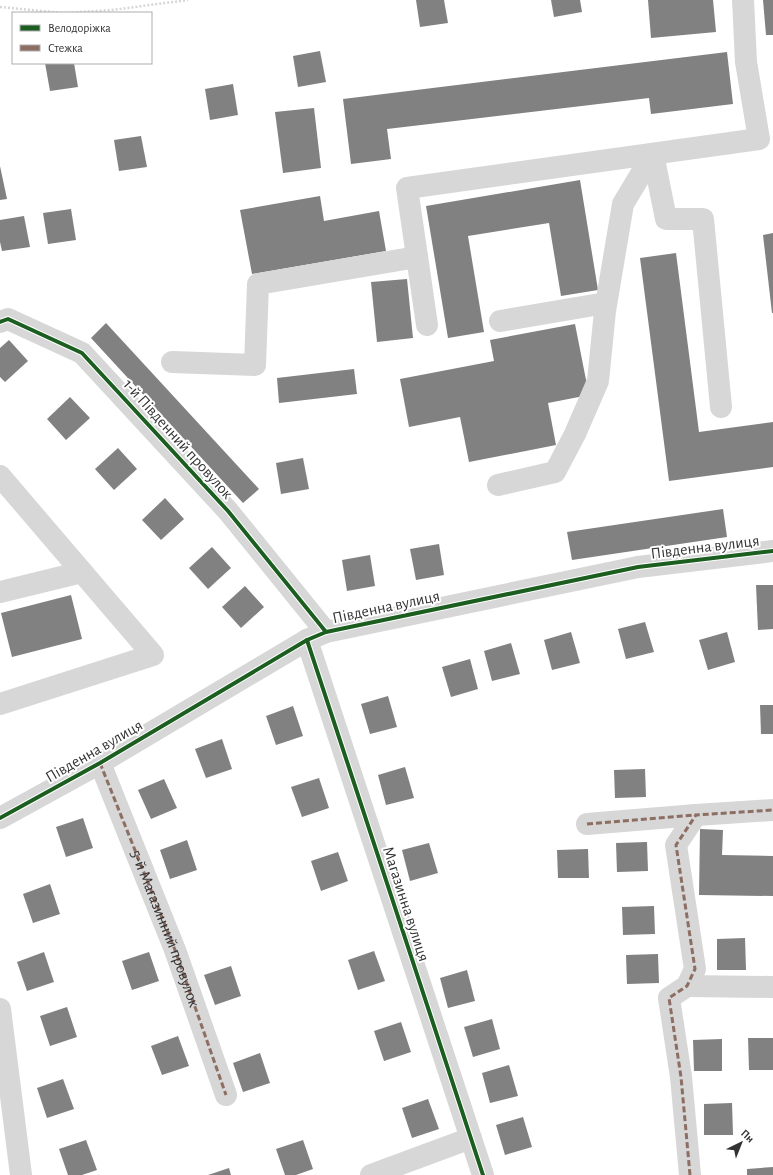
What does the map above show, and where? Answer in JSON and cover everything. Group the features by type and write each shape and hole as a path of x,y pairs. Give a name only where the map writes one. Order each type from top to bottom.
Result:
{"street":[{"path":"427,325 407,188 758,139 746,62 742,0"},
{"path":"498,485 555,472 575,434 598,381 606,303 623,204 653,154"},
{"path":"653,154 666,219 703,219 721,408"},
{"path":"172,362 255,365 258,284 417,257"},
{"path":"500,321 606,303"},
{"name":"1-й Південний провулок","path":"0,322 8,319 82,353 228,511 316,636"},
{"path":"0,476 153,655 0,704"},
{"name":"Південна вулиця","path":"0,818 100,763 316,636 638,567 773,551"},
{"path":"0,592 82,572"},
{"name":"Магазинна вулиця","path":"316,636 483,1175"},
{"name":"5-й Магазинний провулок","path":"100,763 175,950 226,1096"},
{"path":"587,824 773,810"},
{"path":"690,1175 681,1077 669,998 687,986 695,969 676,845 696,815"},
{"path":"687,986 773,987"},
{"path":"0,1009 21,1175"},
{"path":"371,1175 471,1138"}],"path":[{"path":"79,12 112,10 188,0"},
{"path":"0,7 52,12"}],"building":[{"path":"416,0 444,0 448,23 420,27"},
{"path":"551,0 580,0 582,12 554,17"},
{"path":"648,0 713,0 716,32 651,38"},
{"path":"763,0 773,0 773,35 766,35"},
{"path":"320,51 326,82 298,87 293,56"},
{"path":"727,52 733,104 651,114 649,98 387,129 391,159 351,164 343,99"},
{"path":"45,64 74,64 78,87 50,91"},
{"path":"233,84 238,115 210,120 205,89"},
{"path":"314,108 321,168 283,173 275,112"},
{"path":"141,136 147,167 119,171 114,140"},
{"path":"0,166 7,199 0,200"},
{"path":"580,180 598,290 561,296 549,223 468,236 484,332 448,338 426,206"},
{"path":"320,196 324,221 379,211 386,251 252,274 240,210"},
{"path":"71,209 76,240 48,244 43,213"},
{"path":"24,216 30,247 2,251 0,242 0,220"},
{"path":"773,233 773,313 772,313 763,235"},
{"path":"676,253 699,432 773,422 773,467 669,481 640,258"},
{"path":"407,279 413,338 377,342 371,282"},
{"path":"106,323 259,489 243,503 91,338"},
{"path":"575,324 589,395 548,403 556,445 469,462 460,417 409,427 400,379 494,361 490,340"},
{"path":"9,340 28,361 5,382 0,377 0,348"},
{"path":"354,369 357,394 279,403 277,378"},
{"path":"70,397 90,418 66,440 47,419"},
{"path":"118,448 137,469 114,490 95,469"},
{"path":"303,458 309,489 281,494 276,463"},
{"path":"165,498 184,519 161,540 142,520"},
{"path":"723,509 727,537 572,560 567,532"},
{"path":"439,544 444,575 416,580 410,549"},
{"path":"212,547 231,568 208,589 189,568"},
{"path":"370,555 375,586 347,591 342,560"},
{"path":"756,585 773,585 773,629 758,630"},
{"path":"245,586 264,607 241,628 222,607"},
{"path":"71,595 82,639 12,657 1,613"},
{"path":"645,622 654,652 626,659 618,629"},
{"path":"571,632 580,663 552,670 544,640"},
{"path":"727,632 735,662 708,670 699,640"},
{"path":"511,643 520,674 492,681 484,651"},
{"path":"470,659 478,689 451,697 442,667"},
{"path":"388,696 397,727 370,734 361,704"},
{"path":"760,705 773,705 773,734 761,734"},
{"path":"293,706 303,736 276,745 266,716"},
{"path":"222,739 232,769 206,778 195,749"},
{"path":"405,767 414,798 386,805 378,775"},
{"path":"645,769 646,797 615,798 614,770"},
{"path":"319,778 329,808 302,817 291,787"},
{"path":"164,779 177,808 151,819 138,790"},
{"path":"83,818 93,848 66,857 56,827"},
{"path":"700,829 723,830 722,855 773,856 773,896 699,895"},
{"path":"187,840 197,870 170,879 160,850"},
{"path":"647,842 648,871 617,872 616,843"},
{"path":"429,843 438,873 410,881 402,850"},
{"path":"588,849 589,878 558,878 557,850"},
{"path":"338,852 348,881 321,891 311,861"},
{"path":"50,884 60,914 33,923 23,894"},
{"path":"654,906 655,934 623,935 622,907"},
{"path":"745,938 746,970 717,970 717,939"},
{"path":"374,951 385,981 358,990 348,960"},
{"path":"44,952 54,982 27,991 17,962"},
{"path":"149,952 159,981 132,990 122,961"},
{"path":"658,954 659,983 627,984 626,955"},
{"path":"231,966 241,996 215,1005 204,975"},
{"path":"467,970 475,1001 448,1008 440,978"},
{"path":"67,1007 77,1037 50,1046 40,1016"},
{"path":"492,1019 500,1049 473,1057 464,1027"},
{"path":"401,1022 411,1052 384,1061 374,1031"},
{"path":"178,1036 189,1066 162,1075 151,1046"},
{"path":"748,1038 773,1038 773,1070 749,1070"},
{"path":"722,1039 722,1071 694,1071 693,1040"},
{"path":"260,1053 270,1083 243,1092 233,1063"},
{"path":"509,1065 518,1096 490,1103 482,1073"},
{"path":"63,1079 74,1109 47,1118 37,1088"},
{"path":"428,1099 439,1129 412,1138 402,1108"},
{"path":"732,1103 733,1135 704,1135 704,1104"},
{"path":"523,1117 532,1147 505,1155 496,1125"},
{"path":"86,1140 97,1170 82,1175 68,1175 59,1149"},
{"path":"303,1140 313,1169 296,1175 285,1175 276,1149"},
{"path":"773,1167 773,1175 747,1175 747,1169"},
{"path":"229,1168 231,1175 208,1175"}],"marked path":[{"path":"100,763 175,950 226,1095"},
{"path":"690,1175 681,1077 669,998 687,986 695,969 676,845 696,815 773,810"},
{"path":"587,824 696,815"}],"cycle path":[{"path":"0,322 8,319 82,353 228,511 326,632"},
{"path":"0,818 100,763 307,640 326,632 638,567 773,551"},
{"path":"307,640 483,1175"}]}
